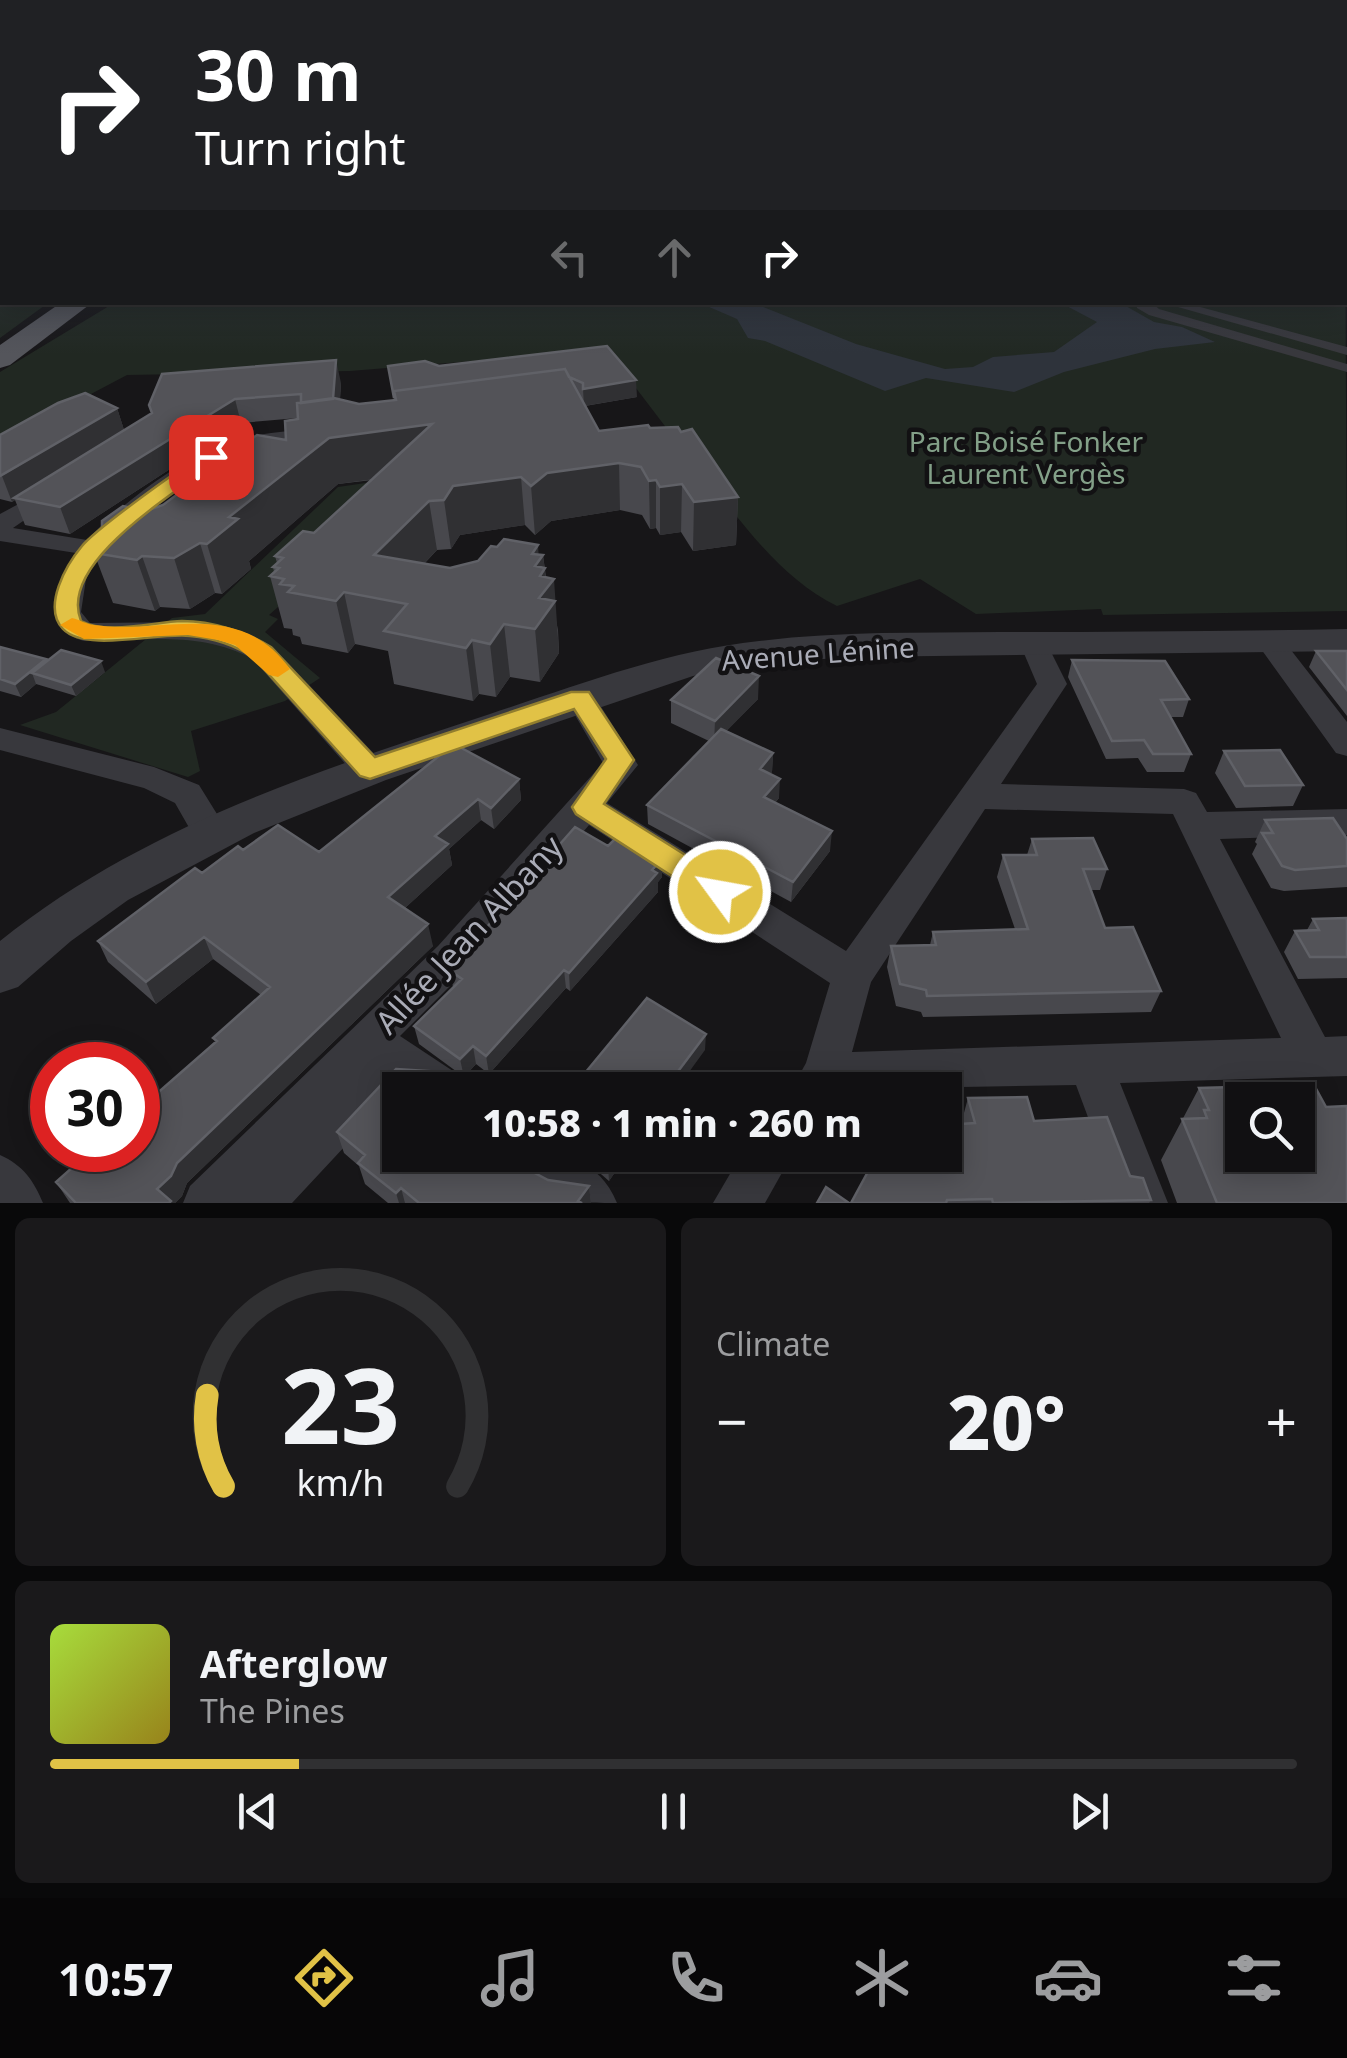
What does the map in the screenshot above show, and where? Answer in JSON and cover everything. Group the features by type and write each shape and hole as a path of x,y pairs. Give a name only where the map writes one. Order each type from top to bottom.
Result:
{"main road":[{"path":"0,359 76,305"}],"street":[{"path":"1141,305 1347,368"},
{"path":"1177,305 1347,351"},
{"path":"353,430 231,448 198,467 91,548 68,588 66,616 72,626 84,632 188,628 244,640 263,652 370,769"},
{"path":"3,534 65,484"},
{"path":"3,534 91,548"},
{"name":"Avenue Lénine","path":"0,971 39,935 136,872 212,835 370,769 580,698 721,658 825,647 1347,640"},
{"path":"1270,642 1347,745"},
{"path":"822,1072 852,976 1052,684 1034,644"},
{"name":"Allée Jean Albany","path":"418,1072 384,1048 452,958 586,807 621,760 580,698"},
{"path":"1,740 154,778 187,794 212,835"},
{"path":"954,1072 1090,1063 1330,1056 1184,802 975,796"},
{"path":"586,807 852,976"},
{"path":"1195,826 1342,830"},
{"path":"207,1203 384,1048"},
{"path":"259,1203 384,1048"},
{"path":"1090,1063 1144,1203"},
{"path":"552,1172 593,1203"},
{"path":"737,1203 758,1172"},
{"path":"0,1179 19,1203"}],"green space":[{"path":"0,305 45,305 0,338"},
{"name":"Parc Boisé Fonker Laurent Vergès","path":"111,305 1346,305 1347,611 1103,615 1101,609 976,614 920,579 837,606 815,594 776,561 694,462 383,514 269,615 278,619 265,632 320,678 285,701 191,731 200,771 188,777 20,725 56,712 172,618 205,614 338,487 674,438 607,350 350,371 127,375 0,442 0,372"}],"shaded area":[{"path":"705,305 758,305 856,344 945,369 973,367 993,357 1054,352 1097,322 1065,305 1124,305 1154,322 1182,327 1215,342 1155,349 1064,372 1014,392 926,378 885,391 765,341 748,338 737,319"}],"building":[{"path":"607,346 636,380 583,389 583,383 569,377 565,369 394,391 394,398 388,366 425,361 439,366"},
{"path":"336,360 333,399 301,403 301,394 235,399 60,507 14,498 152,413 149,405 162,374"},
{"path":"565,369 599,431 648,425 678,427 681,432 692,429 738,497 694,502 682,484 660,487 656,480 649,481 641,467 619,463 547,473 531,486 521,477 453,486 444,500 429,501 374,555 450,568 478,561 491,546 497,547 504,539 538,545 532,554 543,555 535,566 545,568 540,576 554,579 539,598 555,601 535,629 504,624 490,644 472,640 466,648 384,631 407,604 344,592 336,601 288,592 294,586 280,584 284,579 270,576 283,558 275,556 303,531 314,533 432,424 329,438 229,517 238,519 207,544 200,543 174,558 142,556 137,560 94,553 105,544 92,542 102,534 102,521 123,506 146,511 163,505 257,435 286,440 285,421 298,419 297,403 334,398 359,404 396,400 394,391"},
{"path":"85,393 117,408 0,476 0,435"},
{"path":"0,647 46,659 15,684 0,679"},
{"path":"61,650 101,661 71,685 32,673"},
{"path":"1316,651 1347,651 1347,690"},
{"path":"716,658 759,676 715,721 671,700"},
{"path":"1072,660 1165,661 1189,699 1161,700 1191,754 1153,754 1144,740 1112,741"},
{"path":"721,729 773,753 760,769 780,779 764,797 832,831 793,882 647,805"},
{"path":"454,744 519,779 491,808 478,799 435,836 448,844 388,897 428,924 177,1163 171,1176 157,1189 169,1203 76,1203 56,1182 67,1172 160,1172 160,1091 270,987 204,937 146,982 98,941 195,868 202,873 238,846 243,850 278,825 319,852"},
{"path":"1280,750 1303,785 1245,786 1224,751"},
{"path":"1333,818 1347,839 1347,866 1295,870 1282,866 1262,833 1273,833 1265,820"},
{"path":"575,827 608,846 621,833 662,859 652,870 657,873 569,973 564,970 486,1056 473,1046 460,1059 414,1026 462,979 449,970"},
{"path":"1093,838 1107,869 1083,869 1105,928 1133,927 1161,991 927,996 926,990 900,984 891,946 936,945 933,932 1028,929 1003,855 1037,855 1032,839"},
{"path":"1347,918 1347,957 1310,957 1295,931 1319,930 1313,919"},
{"path":"647,998 706,1034 678,1072 586,1072"},
{"path":"396,1069 444,1072 393,1072"},
{"path":"382,1084 382,1172 533,1172 548,1180 589,1186 578,1201 582,1203 419,1203 401,1188 396,1193 358,1163 365,1155 337,1132"},
{"path":"1225,1087 1225,1172 1315,1172 1315,1087 1326,1107 1347,1106 1347,1203 1217,1203 1182,1119 1207,1118 1204,1110 1209,1110 1199,1088"},
{"path":"1027,1097 1034,1121 1107,1117 1130,1176 1143,1178 1151,1200 851,1203 868,1172 962,1172 962,1124 975,1123 968,1098"},
{"path":"826,1187 849,1203 817,1203"}],"slow traffic":[{"path":"72,625 84,632 188,628 220,634 244,640 263,652 278,669"}],"route":[{"path":"211,457 91,548 68,588 66,616 72,626 84,632 103,633 188,628 244,640 263,652 370,769 580,698 621,760 586,807 720,892"}]}
